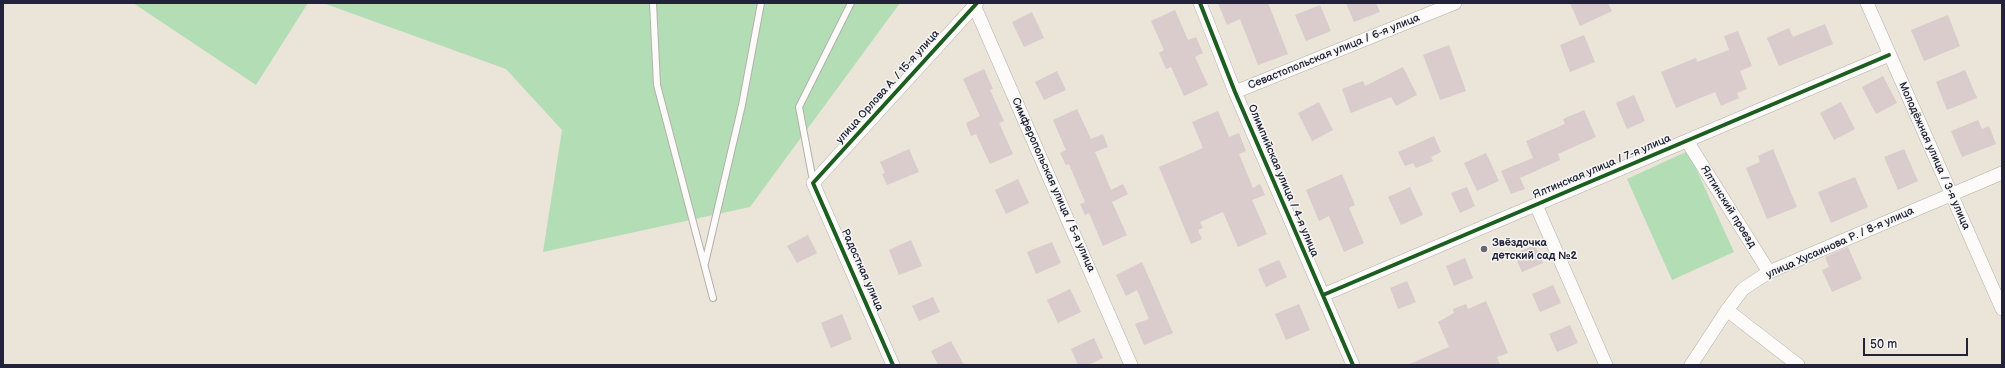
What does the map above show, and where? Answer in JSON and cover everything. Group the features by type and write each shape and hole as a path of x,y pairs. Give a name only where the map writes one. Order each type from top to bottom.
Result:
{"street":[{"name":"Олимпийская улица / 4-я улица","path":"1200,3 1235,92 1353,365"},
{"name":"Севастопольская улица / 6-я улица","path":"1235,92 1455,3"},
{"name":"Молодёжная улица / 3-я улица","path":"1867,3 2002,309"},
{"name":"улица Орлова А. / 15-я улица","path":"813,183 975,4"},
{"name":"Симферопольская улица / 5-я улица","path":"975,4 1131,365"},
{"name":"Ялтинская улица / 7-я улица","path":"1322,295 1889,55"},
{"name":"Ялтинский проезд","path":"1687,141 1770,272"},
{"name":"улица Хусаинова Р. / 8-я улица","path":"1691,365 1727,310 1743,289 1770,272 2002,173"},
{"name":"Радостная улица","path":"813,183 893,365"},
{"path":"1536,205 1606,365"},
{"path":"1727,310 1798,365"}],"lane":[{"path":"653,3 657,85 714,298"},
{"path":"705,265 742,104 761,3"},
{"path":"813,183 799,107 851,3"}],"green space":[{"path":"133,3 308,3 256,85"},
{"path":"323,3 900,3 750,207 543,252 562,130 506,69"},
{"path":"1688,151 1734,252 1672,280 1627,179"}],"building":[{"path":"1218,3 1268,3 1288,54 1258,65 1240,19 1227,25"},
{"path":"1346,3 1376,3 1380,12 1354,22"},
{"path":"1570,3 1608,3 1612,11 1580,26"},
{"path":"1320,5 1331,31 1306,41 1295,15"},
{"path":"1175,10 1188,40 1196,37 1203,53 1195,57 1208,85 1184,96 1171,67 1166,69 1159,53 1164,50 1151,21"},
{"path":"1032,12 1044,38 1024,47 1012,22"},
{"path":"1948,15 1960,46 1924,61 1911,30"},
{"path":"1825,24 1833,44 1779,66 1767,38 1789,28 1793,37"},
{"path":"1738,31 1752,66 1740,71 1747,89 1737,93 1739,98 1721,106 1715,92 1676,108 1661,72 1696,58 1697,62 1729,50 1724,36"},
{"path":"1584,35 1595,62 1570,72 1560,45"},
{"path":"1449,45 1466,91 1440,100 1423,55"},
{"path":"1403,67 1417,95 1396,106 1391,97 1351,113 1342,89 1363,81 1365,86"},
{"path":"984,69 993,89 990,90 1004,121 999,123 1013,154 990,164 976,134 971,136 966,123 980,116 963,79"},
{"path":"1965,70 1977,98 1947,110 1936,82"},
{"path":"1057,71 1066,90 1044,100 1035,82"},
{"path":"1883,76 1897,103 1876,114 1862,87"},
{"path":"1634,95 1645,121 1627,129 1616,103"},
{"path":"1319,102 1333,130 1312,141 1298,113"},
{"path":"1841,102 1855,129 1834,140 1820,113"},
{"path":"1077,109 1091,139 1103,134 1108,147 1095,152 1111,190 1123,184 1128,194 1112,202 1127,235 1103,246 1089,213 1085,215 1080,204 1085,202 1069,164 1066,165 1060,153 1066,150 1053,120"},
{"path":"1584,110 1596,137 1558,154 1560,160 1520,178 1525,189 1511,194 1501,171 1533,158 1526,141 1565,124 1563,119"},
{"path":"1218,111 1229,137 1239,133 1246,151 1239,154 1253,188 1260,184 1265,195 1252,200 1267,234 1238,247 1223,212 1200,222 1203,228 1198,230 1202,239 1191,244 1159,167 1203,148 1192,122"},
{"path":"1978,120 1982,129 1989,126 1996,144 1962,157 1951,131"},
{"path":"1434,136 1441,152 1431,157 1433,161 1416,168 1413,163 1405,166 1398,152"},
{"path":"909,149 919,172 887,185 882,174 885,173 880,162"},
{"path":"1773,149 1797,207 1767,219 1746,168 1760,162 1758,156"},
{"path":"1904,149 1918,181 1898,190 1884,157"},
{"path":"1486,153 1499,181 1477,191 1464,163"},
{"path":"1342,174 1355,205 1349,208 1364,243 1344,252 1329,216 1319,221 1306,190"},
{"path":"1855,177 1868,207 1831,223 1818,192"},
{"path":"1018,179 1029,203 1006,214 995,190"},
{"path":"1410,187 1423,215 1401,225 1388,197"},
{"path":"1467,187 1475,206 1460,213 1451,193"},
{"path":"808,235 817,253 797,263 787,246"},
{"path":"911,240 922,266 899,275 889,250"},
{"path":"1052,242 1061,263 1036,274 1027,252"},
{"path":"1535,245 1543,263 1522,272 1514,254"},
{"path":"1848,247 1862,279 1832,292 1822,270 1829,267 1825,257"},
{"path":"1465,258 1473,278 1454,286 1446,266"},
{"path":"1279,260 1287,277 1266,287 1258,269"},
{"path":"1142,262 1173,333 1144,345 1135,324 1149,319 1137,290 1126,296 1116,275"},
{"path":"1407,281 1416,302 1398,309 1390,288"},
{"path":"1553,285 1561,303 1540,312 1532,294"},
{"path":"1070,289 1081,312 1058,323 1047,300"},
{"path":"933,297 940,312 919,321 912,306"},
{"path":"1486,301 1508,353 1497,357 1500,365 1407,365 1449,347 1438,322 1454,313 1453,309 1466,304 1468,309"},
{"path":"1299,304 1310,330 1286,340 1275,314"},
{"path":"842,314 852,339 831,348 821,323"},
{"path":"1570,325 1578,343 1557,352 1549,334"},
{"path":"1094,338 1103,358 1088,365 1078,365 1071,349"},
{"path":"951,341 964,365 938,365 931,351"}],"cycle path":[{"path":"893,365 813,183 977,3"},
{"path":"1200,3 1235,92 1353,365"},
{"path":"1323,295 1889,55"}],"place":[{"name":"Звёздочка детский сад №2","path":"1484,249"}]}
